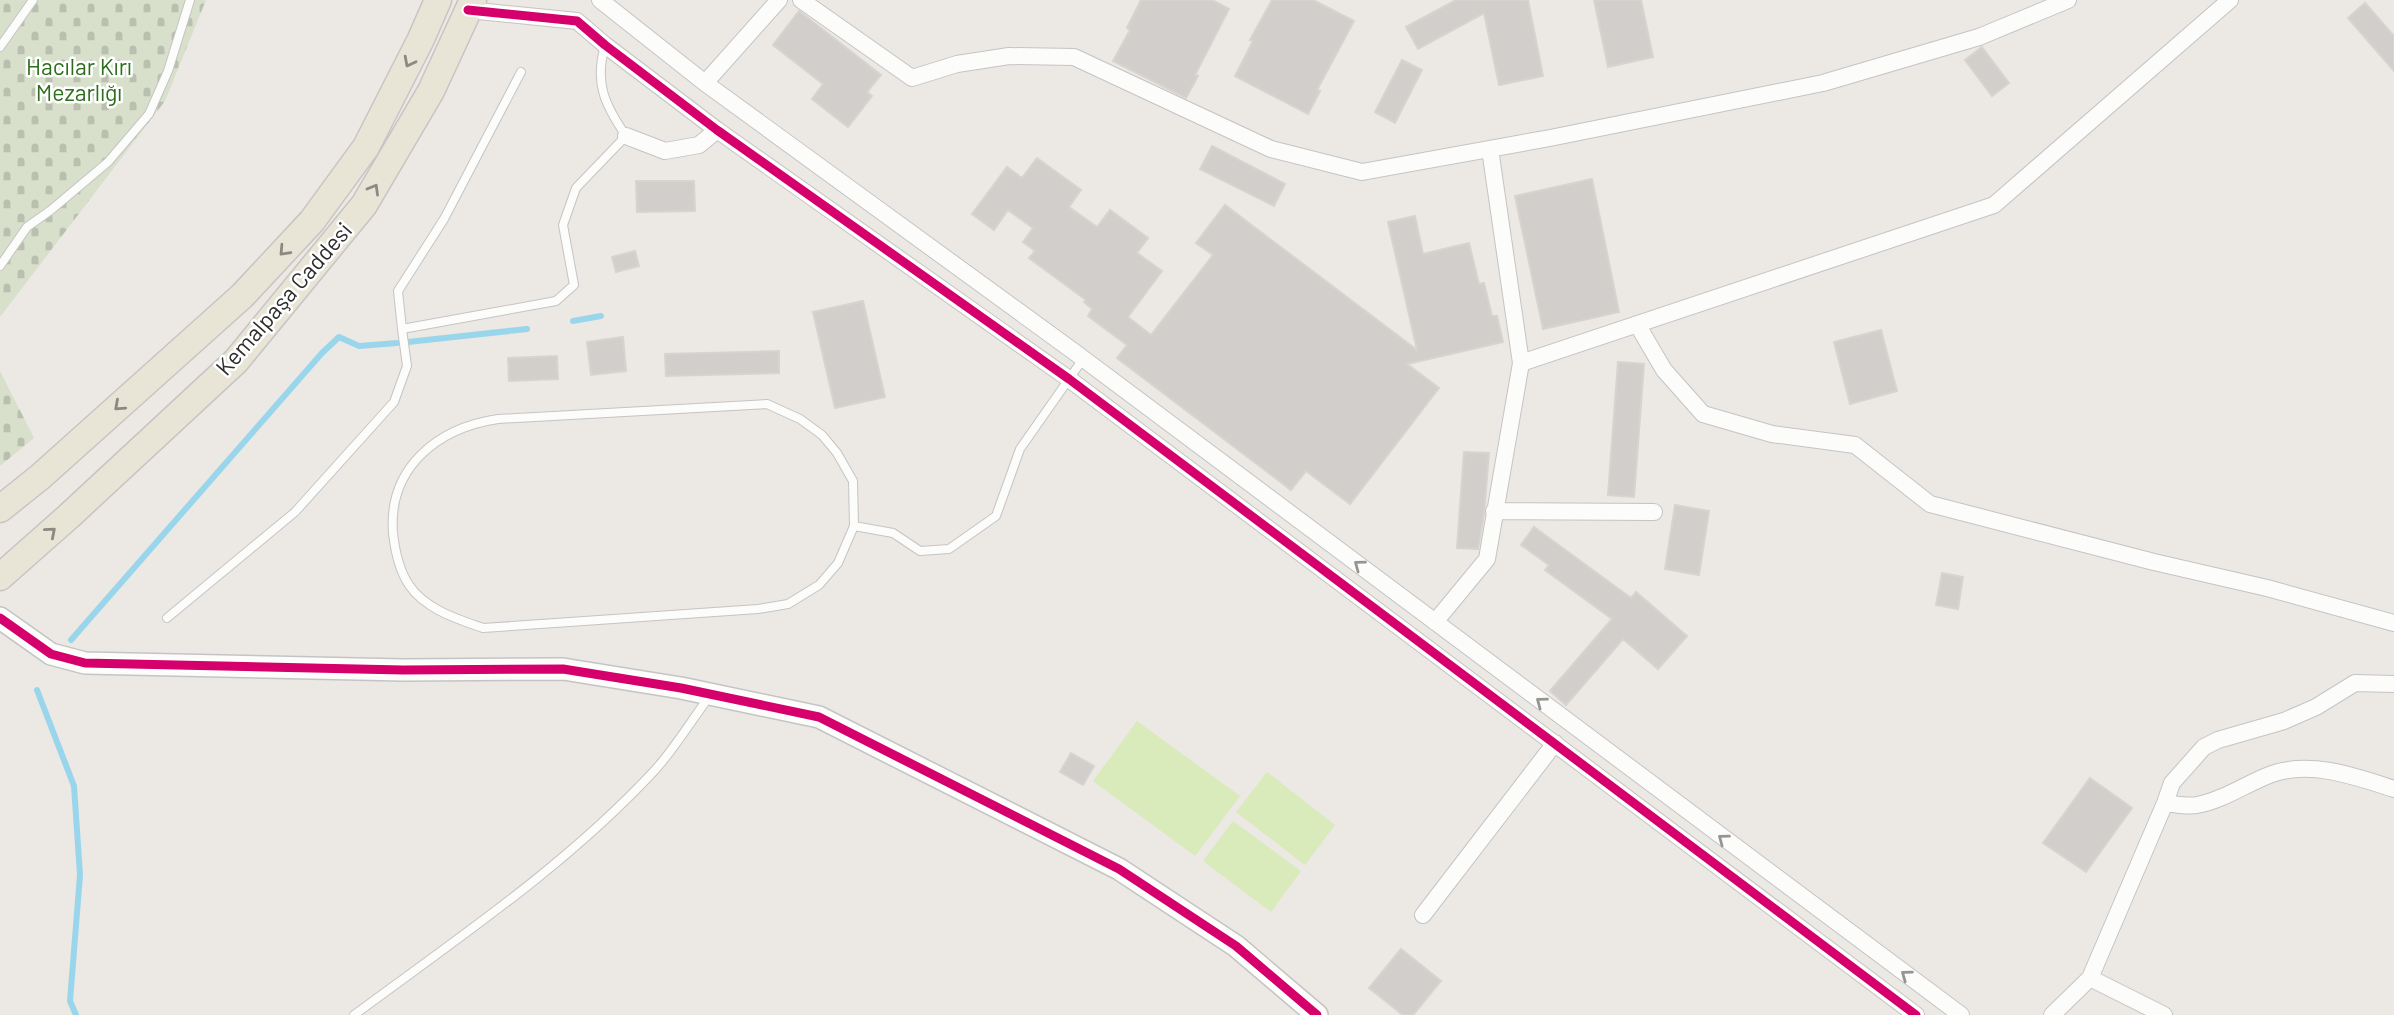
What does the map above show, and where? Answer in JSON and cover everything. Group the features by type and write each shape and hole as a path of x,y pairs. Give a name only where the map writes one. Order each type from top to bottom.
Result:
{"main road":[{"name":"Kemalpaşa Caddesi","path":"0,509 50,468 242,296 312,221 366,147 438,0"},
{"name":"Kemalpaşa Caddesi","path":"0,577 245,351 364,205 431,91 471,5"}],"street":[{"path":"600,0 705,83 1083,359 1961,1015"},
{"path":"705,83 779,0"},
{"path":"801,0 912,78 957,64 1009,56 1074,57 1271,149 1362,172 1823,83 1979,37 2068,0"},
{"path":"1521,363 1994,205 2230,0"},
{"path":"471,5 577,21 717,130 1069,379 1916,1015"},
{"path":"626,136 665,151 699,145 717,130"},
{"path":"1435,622 1487,559 1521,363 1490,149"},
{"path":"1637,324 1664,370 1703,414 1772,434 1855,445 1930,504 2267,588 2394,623"},
{"path":"1494,511 1654,512"},
{"path":"0,618 51,654 85,663 403,670 563,669 711,694 819,717 1119,869 1236,946 1317,1015"},
{"path":"2052,1015 2090,978 2172,783 2204,747 2218,740 2284,721 2316,707 2355,683 2394,684"},
{"path":"1423,915 1555,743"},
{"path":"2165,803 2196,806 2274,773 2303,769 2359,777 2394,789"},
{"path":"2090,978 2164,1015"}],"lane":[{"path":"0,47 33,0"},
{"path":"0,266 27,227 108,162 149,114 168,71 190,0"},
{"path":"402,329 556,301 574,285 563,225 576,188 626,136 607,108 599,65 605,45"},
{"path":"167,618 295,512 394,402 407,366 398,291 444,219 521,72"},
{"path":"854,526 893,534 920,551 949,549 996,516 1020,449 1083,359"},
{"path":"767,404 800,419 822,435 837,453 853,481 854,526 838,564 820,585 788,604 758,609 483,628 432,607 410,585 395,552 392,515 400,485 416,459 432,444 477,422 767,404"},
{"path":"354,1015 553,867 613,813 657,767 711,694"}],"green space":[{"name":"Hacılar Kırı Mezarlığı","path":"0,0 206,0 165,101 0,317"},
{"path":"0,371 34,438 0,466"},
{"path":"1137,721 1240,796 1195,856 1093,781"},
{"path":"1267,772 1335,825 1305,865 1236,812"},
{"path":"1233,821 1301,871 1271,912 1203,861"}],"building":[{"path":"1141,0 1212,0 1229,9 1186,98 1113,61 1130,30 1127,28"},
{"path":"1272,0 1313,0 1354,21 1317,90 1320,91 1308,114 1235,76 1253,41 1250,40"},
{"path":"1456,0 1528,0 1543,76 1499,85 1484,13 1418,49 1406,27"},
{"path":"1594,0 1641,0 1653,57 1608,67"},
{"path":"2365,3 2394,36 2394,71 2348,18"},
{"path":"799,11 881,75 867,92 872,96 848,127 812,99 823,84 773,45"},
{"path":"1982,47 2009,83 1992,96 1965,60"},
{"path":"1402,60 1422,70 1395,123 1375,112"},
{"path":"1212,146 1285,184 1274,206 1200,169"},
{"path":"1037,158 1081,190 1069,207 1097,227 1110,210 1148,238 1137,253 1162,271 1128,317 1151,335 1213,255 1196,243 1225,205 1417,350 1388,222 1415,216 1423,254 1469,243 1479,284 1484,283 1492,316 1497,316 1503,342 1407,364 1439,388 1350,504 1306,471 1291,490 1117,358 1127,345 1088,316 1092,309 1084,302 1086,300 1029,258 1035,251 1023,242 1033,228 1008,210 994,230 972,214 1007,167 1022,178"},
{"path":"1592,179 1619,312 1543,329 1515,196"},
{"path":"636,181 694,181 695,211 637,212"},
{"path":"635,251 639,266 616,272 612,257"},
{"path":"863,301 885,397 835,408 813,312"},
{"path":"1881,330 1897,391 1850,404 1834,342"},
{"path":"623,337 626,371 591,375 587,342"},
{"path":"779,351 779,373 666,376 665,354"},
{"path":"557,356 558,379 509,381 508,358"},
{"path":"1618,362 1644,364 1634,497 1608,495"},
{"path":"1464,452 1489,453 1478,549 1457,548"},
{"path":"1675,505 1709,511 1699,575 1665,569"},
{"path":"1534,527 1631,598 1636,592 1687,636 1658,669 1623,639 1566,705 1550,691 1612,619 1545,570 1549,565 1521,545"},
{"path":"1942,573 1963,577 1958,609 1936,605"},
{"path":"1071,753 1094,766 1083,785 1060,772"},
{"path":"2090,778 2132,808 2086,872 2043,843"},
{"path":"1401,949 1441,981 1413,1015 1403,1015 1369,988"}],"waterway":[{"path":"573,321 601,316"},
{"path":"408,342 527,329"},
{"path":"71,640 322,353 339,337 359,346 397,343"},
{"path":"37,690 74,786 80,875 70,1001 76,1015"}],"cycle path":[{"path":"468,10 577,21 717,130 1069,379 1916,1015"},
{"path":"0,618 51,654 85,663 403,670 563,669 681,688 819,717 1119,869 1236,946 1317,1015"}]}
